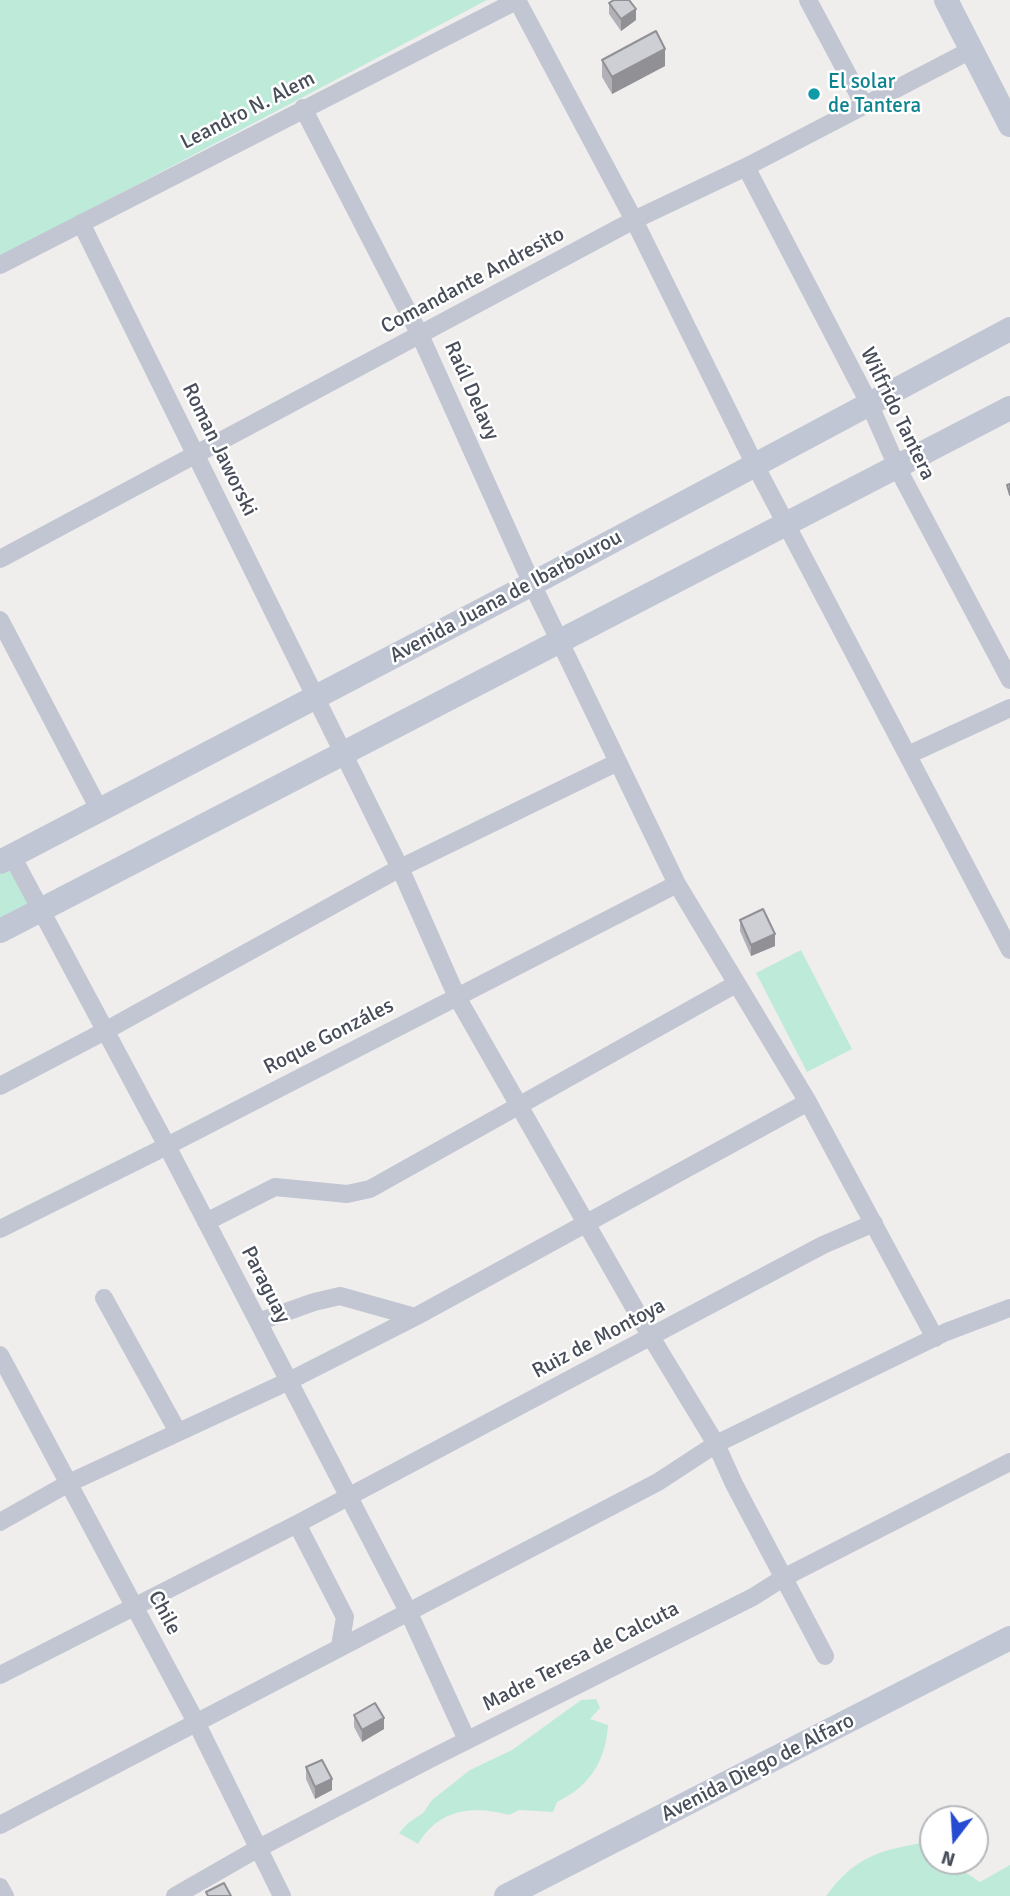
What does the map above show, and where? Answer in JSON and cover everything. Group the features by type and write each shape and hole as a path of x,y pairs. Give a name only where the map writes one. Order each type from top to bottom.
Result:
{"main road":[{"path":"946,0 1010,125"},
{"name":"Avenida Juana de Ibarbourou","path":"6,859 532,584 1010,329"},
{"path":"0,931 1009,411"},
{"name":"Avenida Diego de Alfaro","path":"506,1896 1010,1638"}],"street":[{"path":"518,0 634,220 755,465 1010,950"},
{"name":"Leandro N. Alem","path":"0,265 518,0"},
{"path":"808,0 864,105"},
{"name":"Comandante Andresito","path":"0,559 634,220 746,167 971,50"},
{"name":"Raúl Delavy","path":"303,108 420,335 559,642 677,884 808,1102"},
{"name":"Wilfrido Tantera","path":"746,167 869,403 897,467 1010,680"},
{"name":"Roman Jaworski","path":"81,223 345,753 457,997 651,1337 716,1444 825,1656"},
{"path":"0,620 100,811"},
{"path":"908,755 1010,708"},
{"path":"0,1086 400,868 617,763"},
{"name":"Paraguay","path":"6,859 40,910 167,1146 408,1611 467,1740"},
{"name":"Roque Gonzáles","path":"0,1229 677,884"},
{"path":"206,1222 275,1187 347,1194 370,1189 736,984"},
{"path":"0,1522 69,1483 289,1381 415,1317 808,1102 935,1338"},
{"name":"Ruiz de Montoya","path":"0,1675 297,1524 823,1245 874,1223"},
{"path":"258,1322 314,1302 340,1296 415,1317"},
{"path":"104,1298 178,1432"},
{"path":"0,1825 659,1482 716,1444 935,1338 1010,1308"},
{"name":"Chile","path":"0,1355 196,1722 282,1896"},
{"name":"Madre Teresa de Calcuta","path":"175,1896 257,1849 753,1597 783,1578 1010,1462"},
{"path":"297,1524 345,1617 340,1646"},
{"path":"0,1887 5,1896"}],"green space":[{"path":"0,0 487,0 0,257"},
{"path":"16,866 32,892 27,904 0,918 0,871"},
{"path":"801,950 852,1049 807,1072 756,973"},
{"path":"596,1699 600,1708 590,1719 608,1725 604,1750 587,1781 557,1802 553,1812 519,1810 509,1815 482,1810 457,1813 436,1823 418,1844 399,1833 423,1813 432,1800 470,1770 512,1750 581,1700"},
{"path":"919,1844 919,1875 969,1875 980,1882 1010,1865 1010,1896 826,1896 857,1864 893,1849"}],"building":[{"path":"614,0 629,0 636,9 621,19 609,3"},
{"path":"656,31 665,49 612,77 602,60"},
{"path":"763,909 775,934 751,945 740,920"},
{"path":"375,1703 384,1718 362,1730 354,1715"},
{"path":"322,1760 332,1779 315,1787 306,1767"},
{"path":"224,1883 231,1896 208,1896 206,1892"}],"place":[{"name":"El solar de Tantera","path":"814,94"}]}
